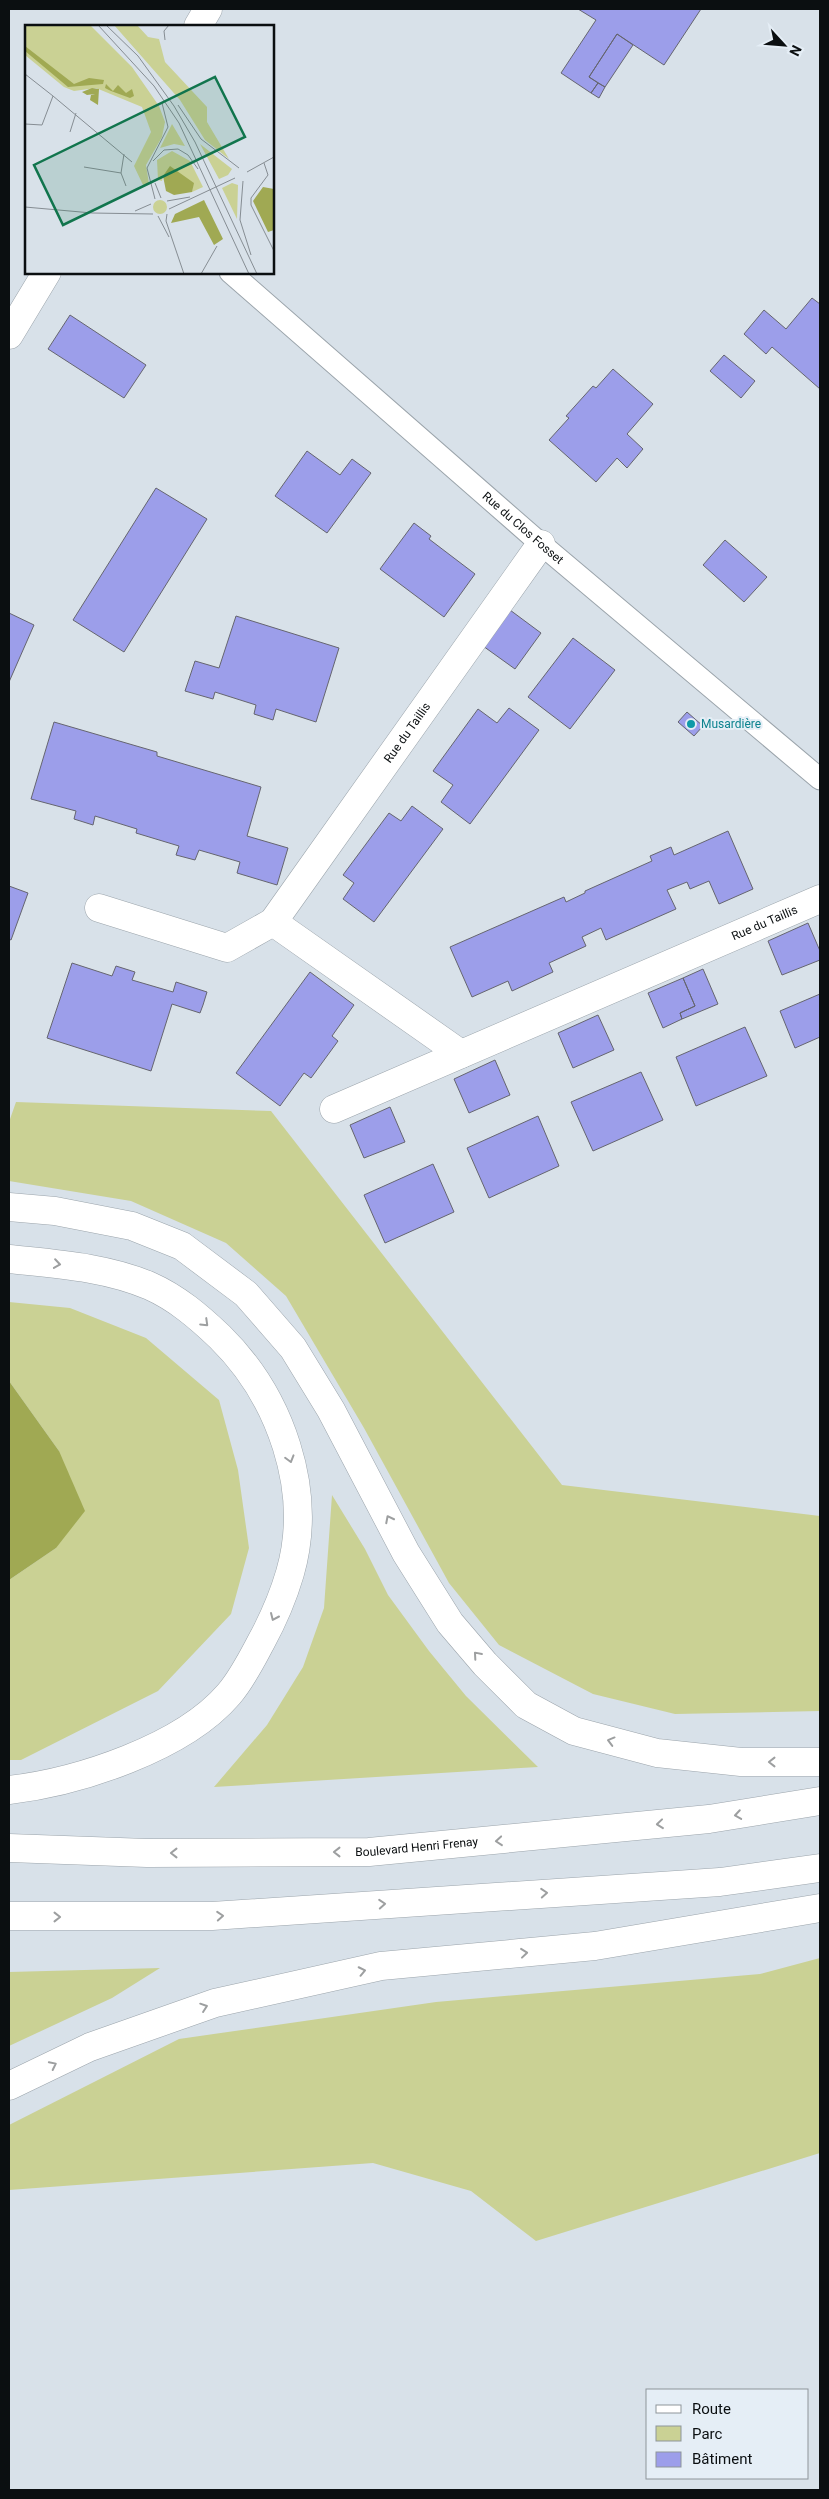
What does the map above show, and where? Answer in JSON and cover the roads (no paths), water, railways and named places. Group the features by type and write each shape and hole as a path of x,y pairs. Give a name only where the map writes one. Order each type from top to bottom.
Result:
{"main road":[{"path":"199,25 208,9"},
{"path":"9,335 46,274"},
{"name":"Rue du Taillis","path":"99,908 227,948 273,922 540,544"},
{"name":"Rue du Taillis","path":"334,1109 820,899"},
{"path":"273,922 461,1054"},
{"path":"9,1206 56,1211 132,1226 182,1246 246,1294 293,1348 326,1402 406,1553 450,1623 485,1664 526,1705 574,1730 657,1753 741,1762 820,1762"},
{"path":"9,1259 106,1271 151,1286 196,1313 236,1352 264,1392 283,1435 295,1476 297,1526 290,1572 275,1616 254,1656 229,1694 197,1722 159,1745 99,1769 41,1786 9,1790"},
{"name":"Boulevard Henri Frenay","path":"9,1848 147,1853 368,1852 709,1819 820,1801"},
{"path":"9,1916 212,1916 720,1882 820,1868"},
{"path":"9,2086 90,2047 215,2003 372,1968 595,1946 820,1908"}],"lane":[{"name":"Rue du Clos Fosset","path":"232,274 540,544 820,779"}],"place":[{"name":"Musardière","path":"691,724"}]}
